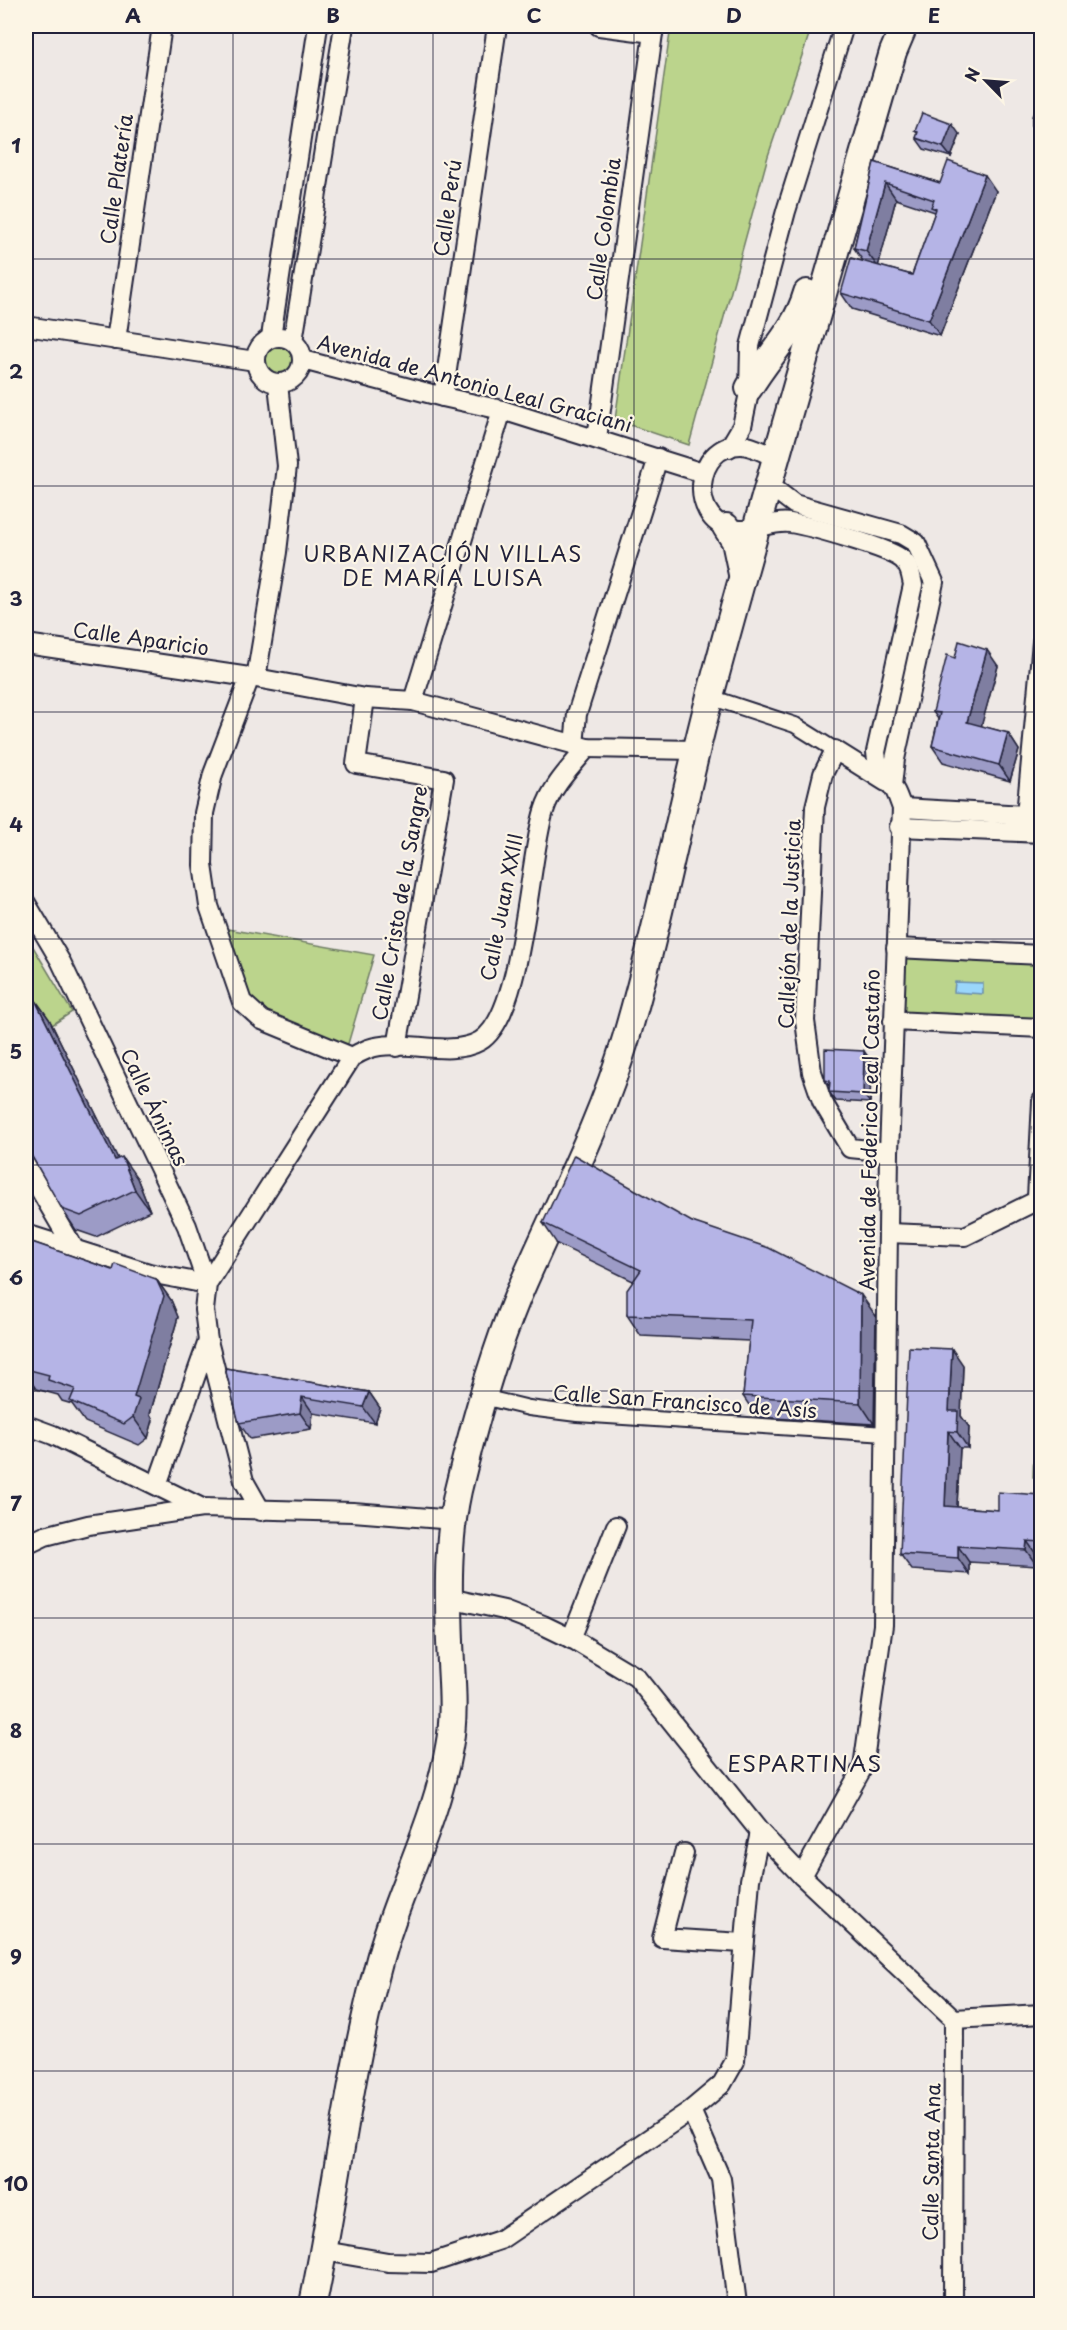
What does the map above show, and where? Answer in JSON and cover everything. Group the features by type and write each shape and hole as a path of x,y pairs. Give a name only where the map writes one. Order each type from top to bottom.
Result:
{"main road":[{"path":"313,2304 362,2036 378,1966 399,1901 442,1788 451,1737 449,1598 458,1487 483,1397 516,1301 584,1152 624,1043 643,977 696,750 768,484 893,52 904,26"},
{"path":"749,388 801,315 870,84 893,52"},
{"path":"726,527 735,542 743,579"}],"street":[{"name":"Calle Platería","path":"116,340 162,26"},
{"path":"271,338 318,26"},
{"path":"293,341 343,26"},
{"name":"Calle Perú","path":"443,397 497,26"},
{"path":"599,26 654,29"},
{"path":"729,448 742,426 749,388 753,335 786,211 844,26"},
{"name":"Calle Colombia","path":"597,438 654,29"},
{"path":"1041,119 1041,132"},
{"path":"26,326 255,361"},
{"path":"281,337 293,341 298,346 303,360 295,377 278,384 264,378 258,371 255,361 259,348 271,338 281,337"},
{"name":"Avenida de Antonio Leal Graciani","path":"303,360 502,410 703,473"},
{"path":"26,1234 149,1273 207,1284 352,1057 262,1020 242,1002 208,906 203,865 204,813 213,774 253,678 277,552 287,466 278,384"},
{"path":"413,701 502,410"},
{"path":"776,457 741,445 718,453 703,473 700,487 702,500 708,513 726,527 743,531 788,523 885,550 918,565"},
{"path":"658,458 577,714 581,746 696,750"},
{"path":"768,484 794,504 901,534 916,543 918,565 876,752 880,770 892,786 902,808 1034,815 1041,642"},
{"name":"Calle Aparicio","path":"26,644 253,678 365,699 413,701 581,746"},
{"path":"710,697 795,725 892,786"},
{"name":"Calle Cristo de la Sangre","path":"365,699 356,764 444,779 397,1047"},
{"name":"Calle Juan XXIII","path":"352,1057 370,1048 461,1048 482,1040 498,1019 510,986 524,931 544,810 581,746"},
{"name":"Callejón de la Justicia","path":"835,750 823,774 815,807 805,1021 812,1072 822,1101 850,1149 889,1152"},
{"name":"Avenida de Federico Leal Castaño","path":"802,1876 863,1767 883,1625 889,1152 899,827 902,808"},
{"path":"899,827 1041,833"},
{"name":"Calle Ánimas","path":"26,903 61,962 187,1226 207,1284 204,1310 208,1341 244,1481 261,1511"},
{"path":"896,948 1041,955"},
{"path":"893,1021 1041,1028"},
{"path":"888,1233 965,1236 1039,1198 1041,1101"},
{"path":"26,1166 75,1250"},
{"name":"Calle Ánimas","path":"157,1485 208,1341"},
{"name":"Calle San Francisco de Asís","path":"483,1397 529,1408 577,1414 886,1434"},
{"path":"26,1425 53,1435 202,1508"},
{"path":"26,1545 45,1536 88,1525 202,1508 353,1512 454,1520"},
{"path":"571,1639 616,1526"},
{"path":"449,1598 504,1610 571,1639 636,1677 760,1832 802,1876 954,2019 1041,2014"},
{"path":"324,2251 388,2262 431,2263 500,2240 691,2110 722,2084 735,2061 743,1943 750,1880 760,1832"},
{"path":"684,1853 662,1938 743,1943"},
{"name":"Calle Santa Ana","path":"953,2304 954,2019"},
{"path":"691,2110 721,2179 737,2304"}],"green space":[{"path":"671,26 705,26 740,31 741,26 812,26 768,156 689,445 615,420"},
{"path":"279,340 293,346 299,360 293,374 279,380 265,374 259,360 265,346"},
{"path":"216,927 374,955 345,1054 242,1002"},
{"path":"26,935 72,1012 26,1042"},
{"path":"896,948 1041,955 1041,1028 893,1021"},
{"path":"1037,1367 1042,1367 1041,1477 1033,1477"}],"water":[{"path":"955,982 983,983 983,994 954,992"}],"building":[{"path":"922,113 952,124 943,147 916,138 918,132 915,131"},
{"path":"948,161 985,175 929,320 841,293 851,258 912,275 936,209 931,207 934,200 885,183 866,251 854,248 874,162 940,183"},
{"path":"959,641 987,650 967,722 1008,733 999,765 932,746 940,713 933,712 947,655 955,658"},
{"path":"34,998 115,1160 122,1157 135,1190 81,1216 62,1209 26,1146 26,1003"},
{"path":"825,1049 864,1051 863,1094 829,1092 830,1081 825,1080"},
{"path":"574,1155 692,1222 769,1248 861,1295 860,1403 743,1396 751,1320 627,1315 627,1290 641,1270 543,1223"},
{"path":"26,1240 113,1270 115,1264 156,1279 164,1296 134,1397 139,1399 133,1417 124,1424 70,1401 75,1389 48,1380 49,1375 26,1369"},
{"path":"909,1347 952,1349 949,1411 958,1411 957,1432 948,1431 945,1506 998,1510 998,1492 1041,1495 1041,1542 1027,1541 1026,1550 958,1546 958,1558 900,1554"},
{"path":"225,1368 369,1392 363,1407 302,1397 300,1413 239,1423"}],"district":[{"name":"URBANIZACIÓN VILLAS DE MARÍA LUISA","path":"443,565"},
{"name":"ESPARTINAS","path":"805,1762"}]}
